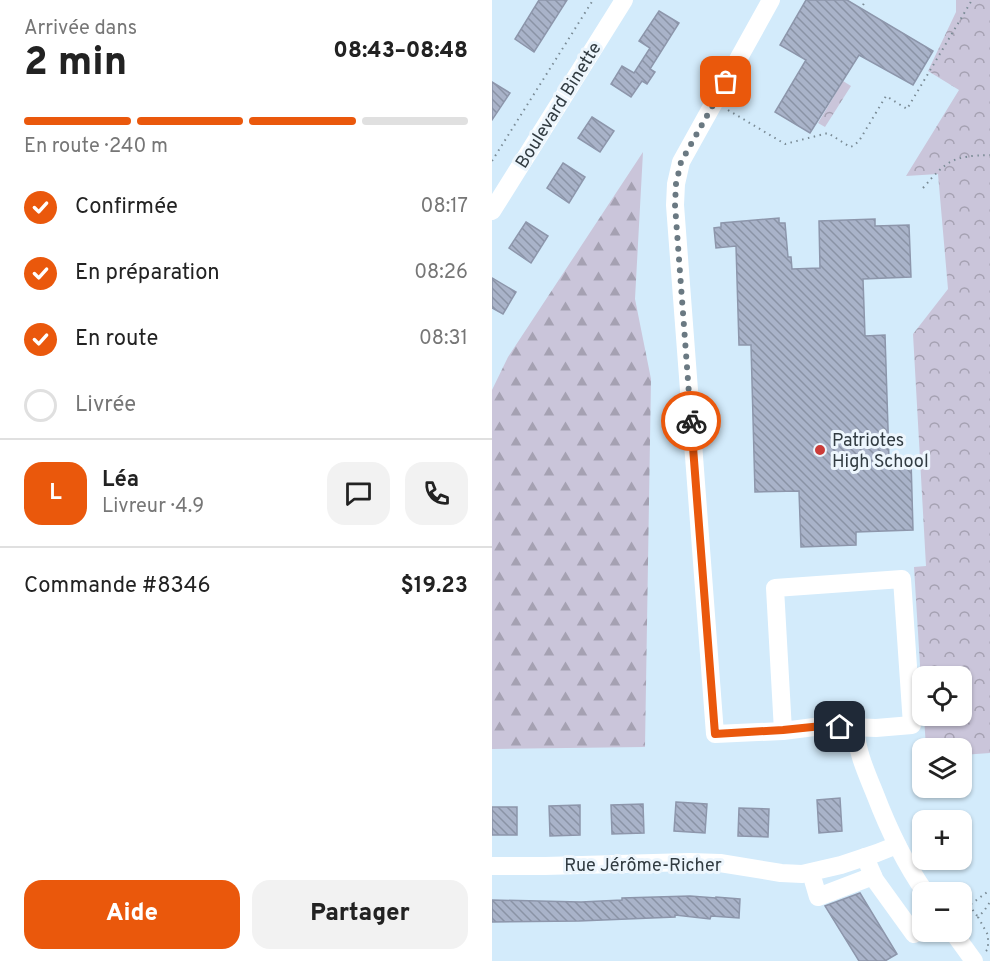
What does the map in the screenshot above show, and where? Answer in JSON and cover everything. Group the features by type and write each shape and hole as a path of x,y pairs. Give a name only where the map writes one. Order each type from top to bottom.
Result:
{"street":[{"name":"Boulevard Binette","path":"492,195 614,0"},
{"name":"Boulevard Binette","path":"492,211 624,0"},
{"path":"771,0 681,162 676,184 675,205 715,734 783,730 822,726 876,728 912,725 902,579 775,588 783,730"},
{"path":"855,728 857,748 863,765 897,845 918,882"},
{"name":"Rue Jérôme-Richer","path":"492,866 690,862 720,863 792,874 827,869 897,845"},
{"path":"865,857 873,876 912,931"},
{"path":"811,873 818,897 873,876"},
{"path":"963,942 979,957"}],"path":[{"name":"Boulevard Binette","path":"492,161 593,0"},
{"path":"863,5 866,0"},
{"path":"714,102 785,144 828,133 850,147 854,146 885,96 907,109 972,0"},
{"path":"923,188 942,166 956,158 990,155"},
{"path":"982,887 986,893"},
{"path":"972,903 990,890"},
{"path":"978,917 990,902"},
{"path":"972,909 988,935 988,949 979,957"}],"green space":[{"path":"956,0 990,0 990,753 972,754 972,738 925,738 925,726 972,726 972,666 920,666 914,567 926,566 913,334 948,289 938,174 906,176 959,90 928,71 956,12"},
{"path":"843,81 851,86 825,127 818,123"},
{"path":"643,152 635,299 651,379 645,747 492,749 492,390 508,357"}],"building":[{"path":"539,0 567,0 534,52 515,39"},
{"path":"806,0 847,0 933,51 913,85 859,55 810,133 775,112 806,60 780,45"},
{"path":"659,11 679,23 650,69 655,72 647,84 642,81 631,97 611,84 622,66 634,73 650,48 639,41"},
{"path":"492,82 510,93 492,120"},
{"path":"592,117 614,131 600,152 578,138"},
{"path":"563,163 585,177 569,203 547,188"},
{"path":"779,218 779,223 785,223 788,257 791,257 792,269 820,268 819,221 875,219 875,226 909,225 911,277 863,279 865,336 885,335 889,459 911,459 913,530 856,532 856,545 801,547 799,491 755,492 751,345 739,345 736,246 716,248 714,228 721,227 721,223"},
{"path":"526,222 548,236 531,263 509,248"},
{"path":"492,278 516,292 503,314 492,308"},
{"path":"840,798 842,831 819,833 817,800"},
{"path":"676,802 707,804 705,833 674,831"},
{"path":"643,804 644,833 612,834 611,805"},
{"path":"580,805 580,835 550,836 549,806"},
{"path":"492,807 517,807 517,835 492,835"},
{"path":"739,808 769,809 768,837 738,836"},
{"path":"860,893 897,954 885,961 859,961 825,906"},
{"path":"690,896 740,899 739,918 711,916 710,919 675,915 675,917 579,921 492,922 492,900 581,902"}],"way so far":[{"path":"691,421 675,205 676,184 681,162 726,82"}],"place":[{"name":"Patriotes High School","path":"820,450"}],"route":[{"path":"691,421 715,734 822,726 840,727"}]}
